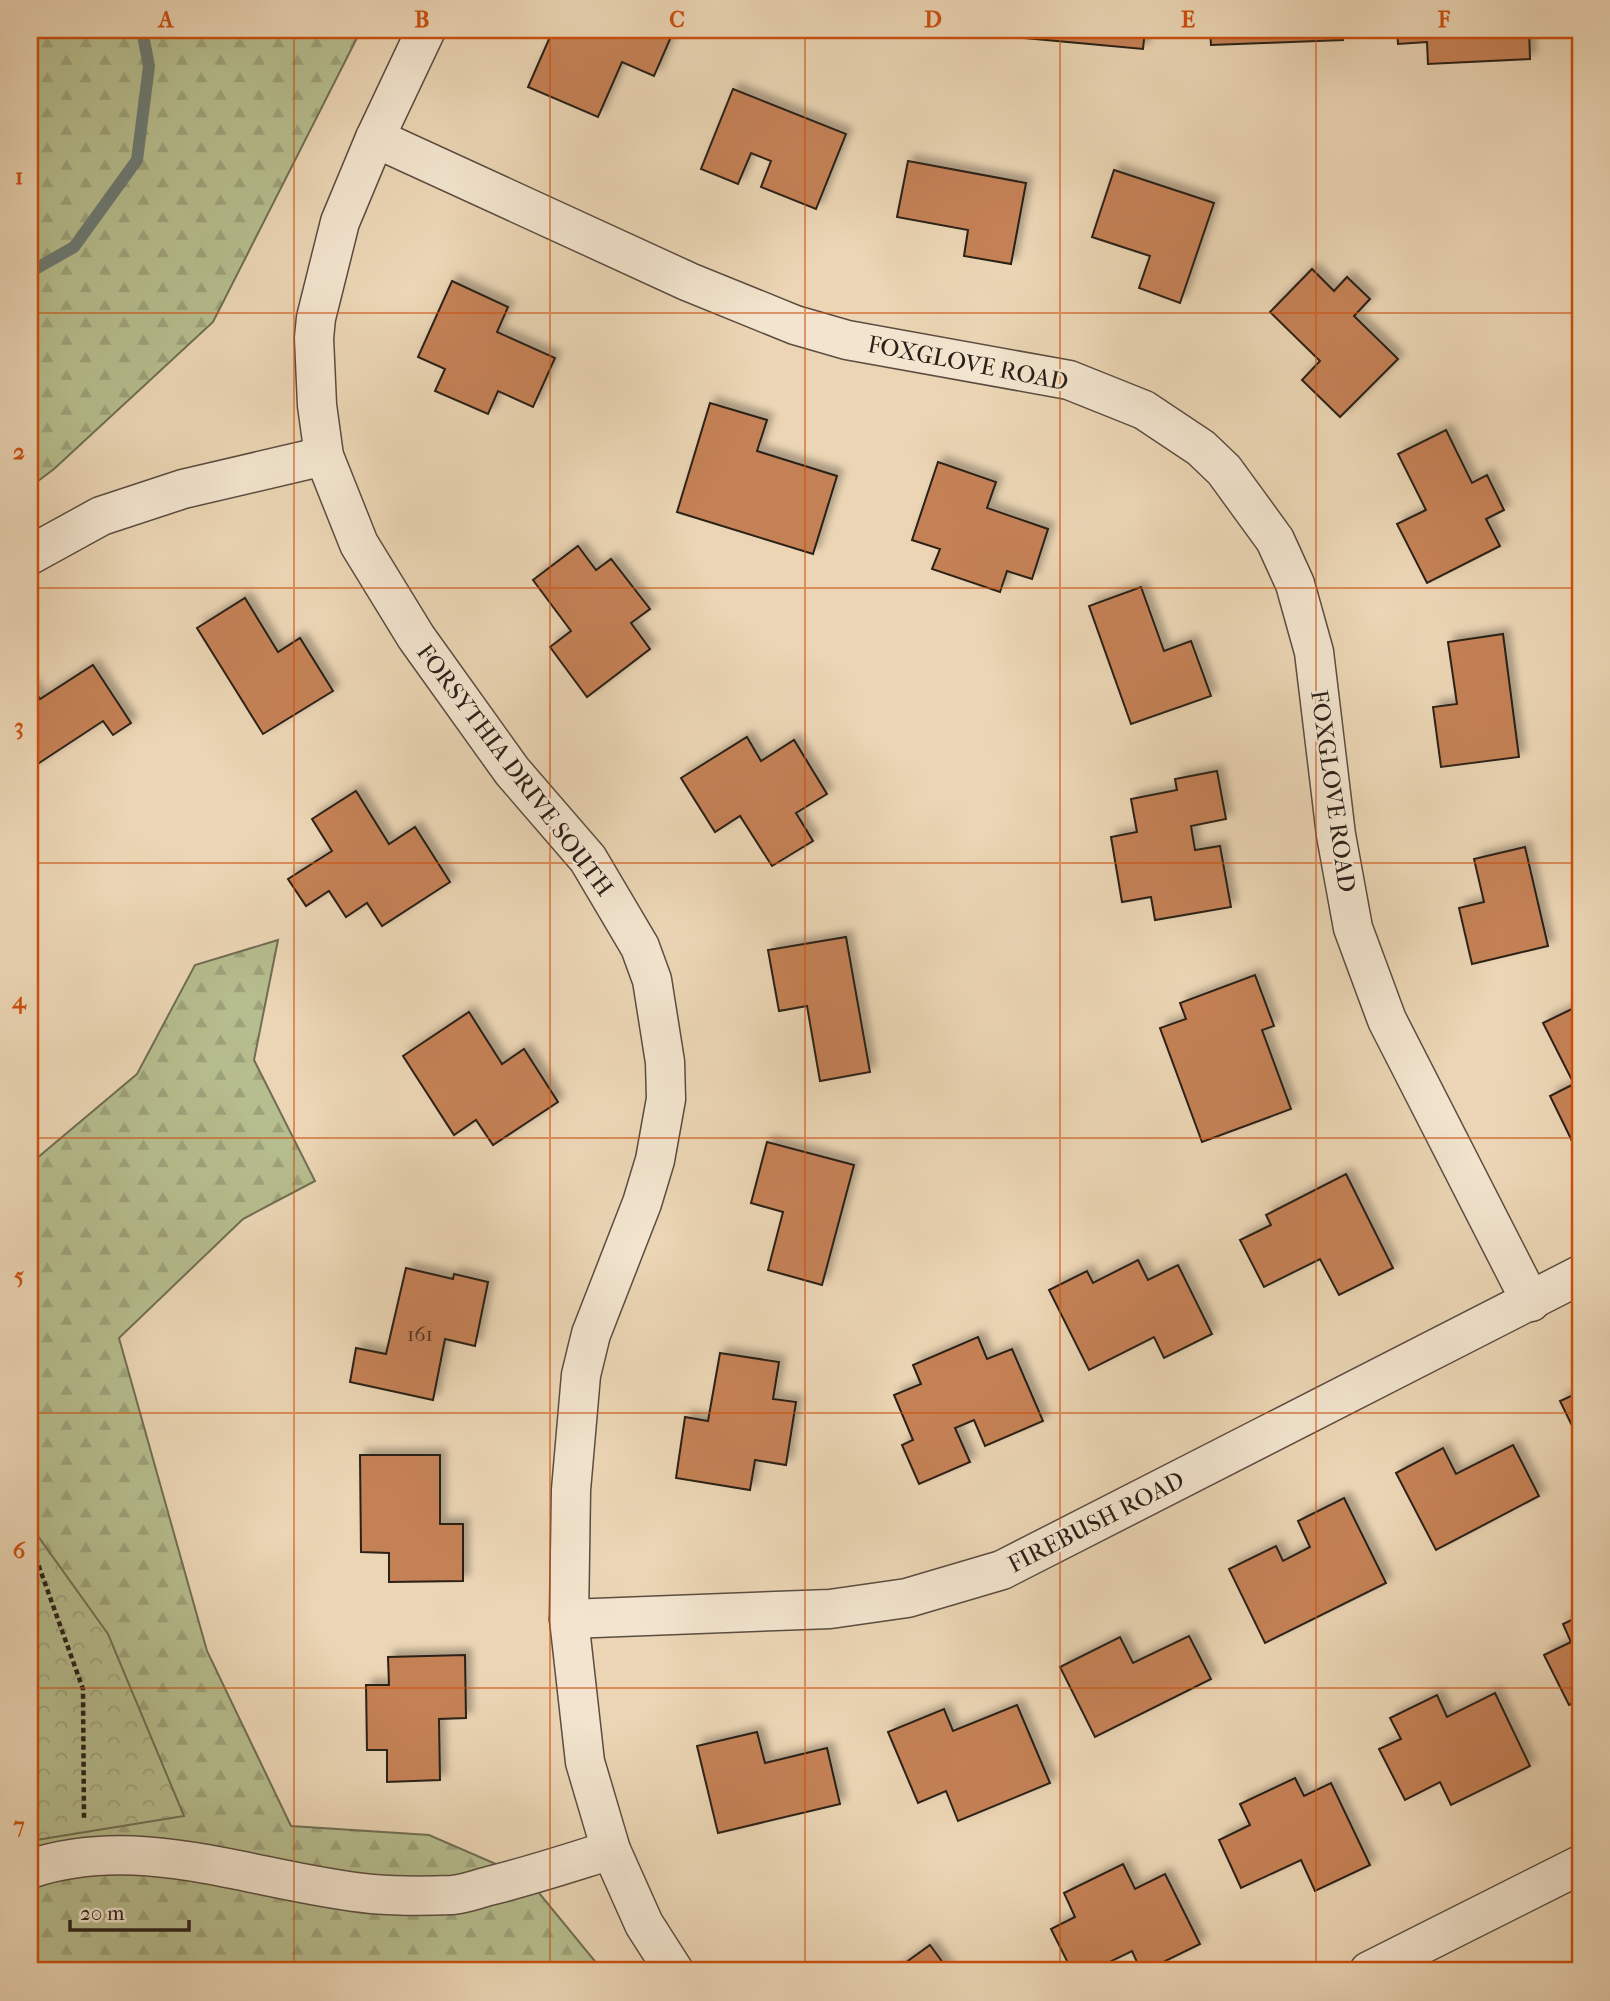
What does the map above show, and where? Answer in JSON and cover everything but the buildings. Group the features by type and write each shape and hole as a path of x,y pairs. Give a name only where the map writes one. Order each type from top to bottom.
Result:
{"street":[{"name":"FORSYTHIA DRIVE SOUTH","path":"426,30 375,138 340,222 316,318 314,338 317,405 324,456 359,544 416,637 512,771 588,859 640,947 652,980 665,1062 666,1099 655,1160 642,1203 591,1334 582,1375 571,1490 569,1619 585,1762 611,1850 644,1924 674,1971"},
{"name":"FOXGLOVE ROAD","path":"375,138 689,282 795,325 847,340 1069,380 1144,410 1201,448 1224,470 1275,540 1295,584 1314,652 1336,835 1353,928 1387,1020 1531,1301"},
{"path":"30,555 101,516 171,492 324,456"},
{"name":"FIREBUSH ROAD","path":"569,1619 830,1609 907,1598 1002,1570 1580,1275"},
{"path":"30,1869 98,1855 147,1856 228,1867 335,1889 374,1894 454,1895 526,1877 611,1850"},
{"path":"1369,1971 1580,1865"}],"path":[{"path":"30,1551 37,1560 83,1689 85,1832"}],"green space":[{"path":"30,30 361,30 213,322 54,469 30,487"},
{"path":"278,940 254,1060 315,1181 243,1219 119,1338 207,1651 291,1826 429,1835 526,1877 603,1971 30,1971 30,1164 137,1074 195,965"},
{"path":"30,1525 108,1634 184,1816 30,1841"}],"waterway":[{"path":"30,272 74,247 137,160 149,66 142,30"}]}
